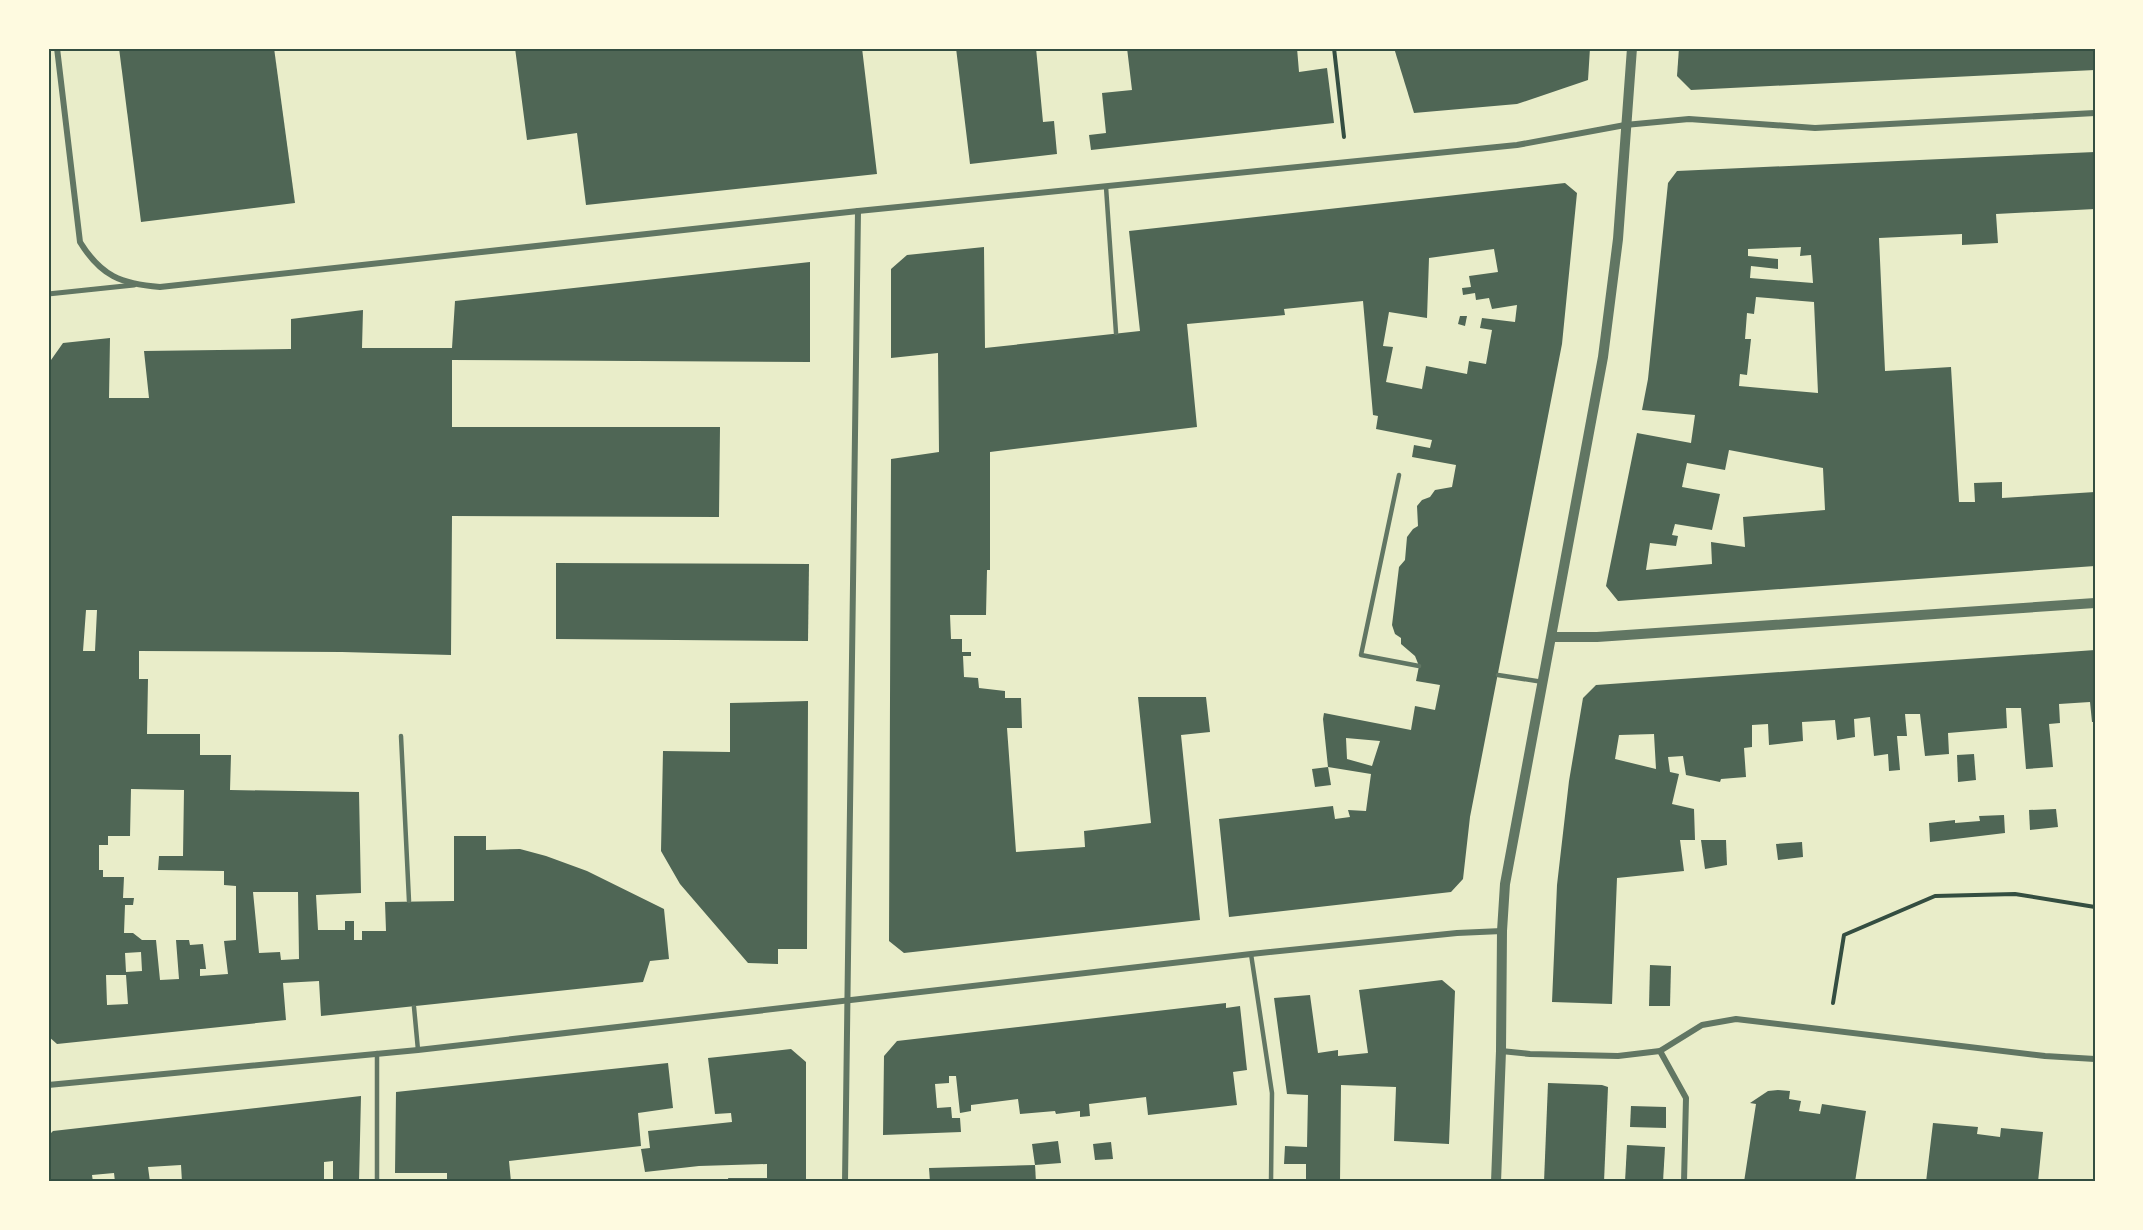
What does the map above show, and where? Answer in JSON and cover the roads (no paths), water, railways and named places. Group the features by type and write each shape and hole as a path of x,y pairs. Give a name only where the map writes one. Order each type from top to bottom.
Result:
{"street":[{"path":"57,48 80,242 90,259 99,268 134,285"},
{"path":"1496,1182 1505,884 1603,357 1618,239 1632,48"},
{"path":"48,294 134,285 160,287 1542,142 1625,125 1689,119 1815,128 2095,113"},
{"path":"845,1182 858,212"},
{"path":"1552,637 1597,638 2095,603"},
{"path":"48,1085 418,1050 1251,954 1446,934 1502,931"},
{"path":"1501,1051 1618,1056 1660,1051 1702,1025 1736,1019 2045,1056 2095,1059"},
{"path":"1660,1051 1686,1098 1684,1182"}],"lane":[{"path":"1106,187 1116,333"},
{"path":"1399,476 1361,655 1419,666"},
{"path":"1497,675 1543,682"},
{"path":"401,736 409,901"},
{"path":"1251,954 1272,1093 1271,1182"},
{"path":"414,1007 418,1050"},
{"path":"377,1053 377,1182"}]}
